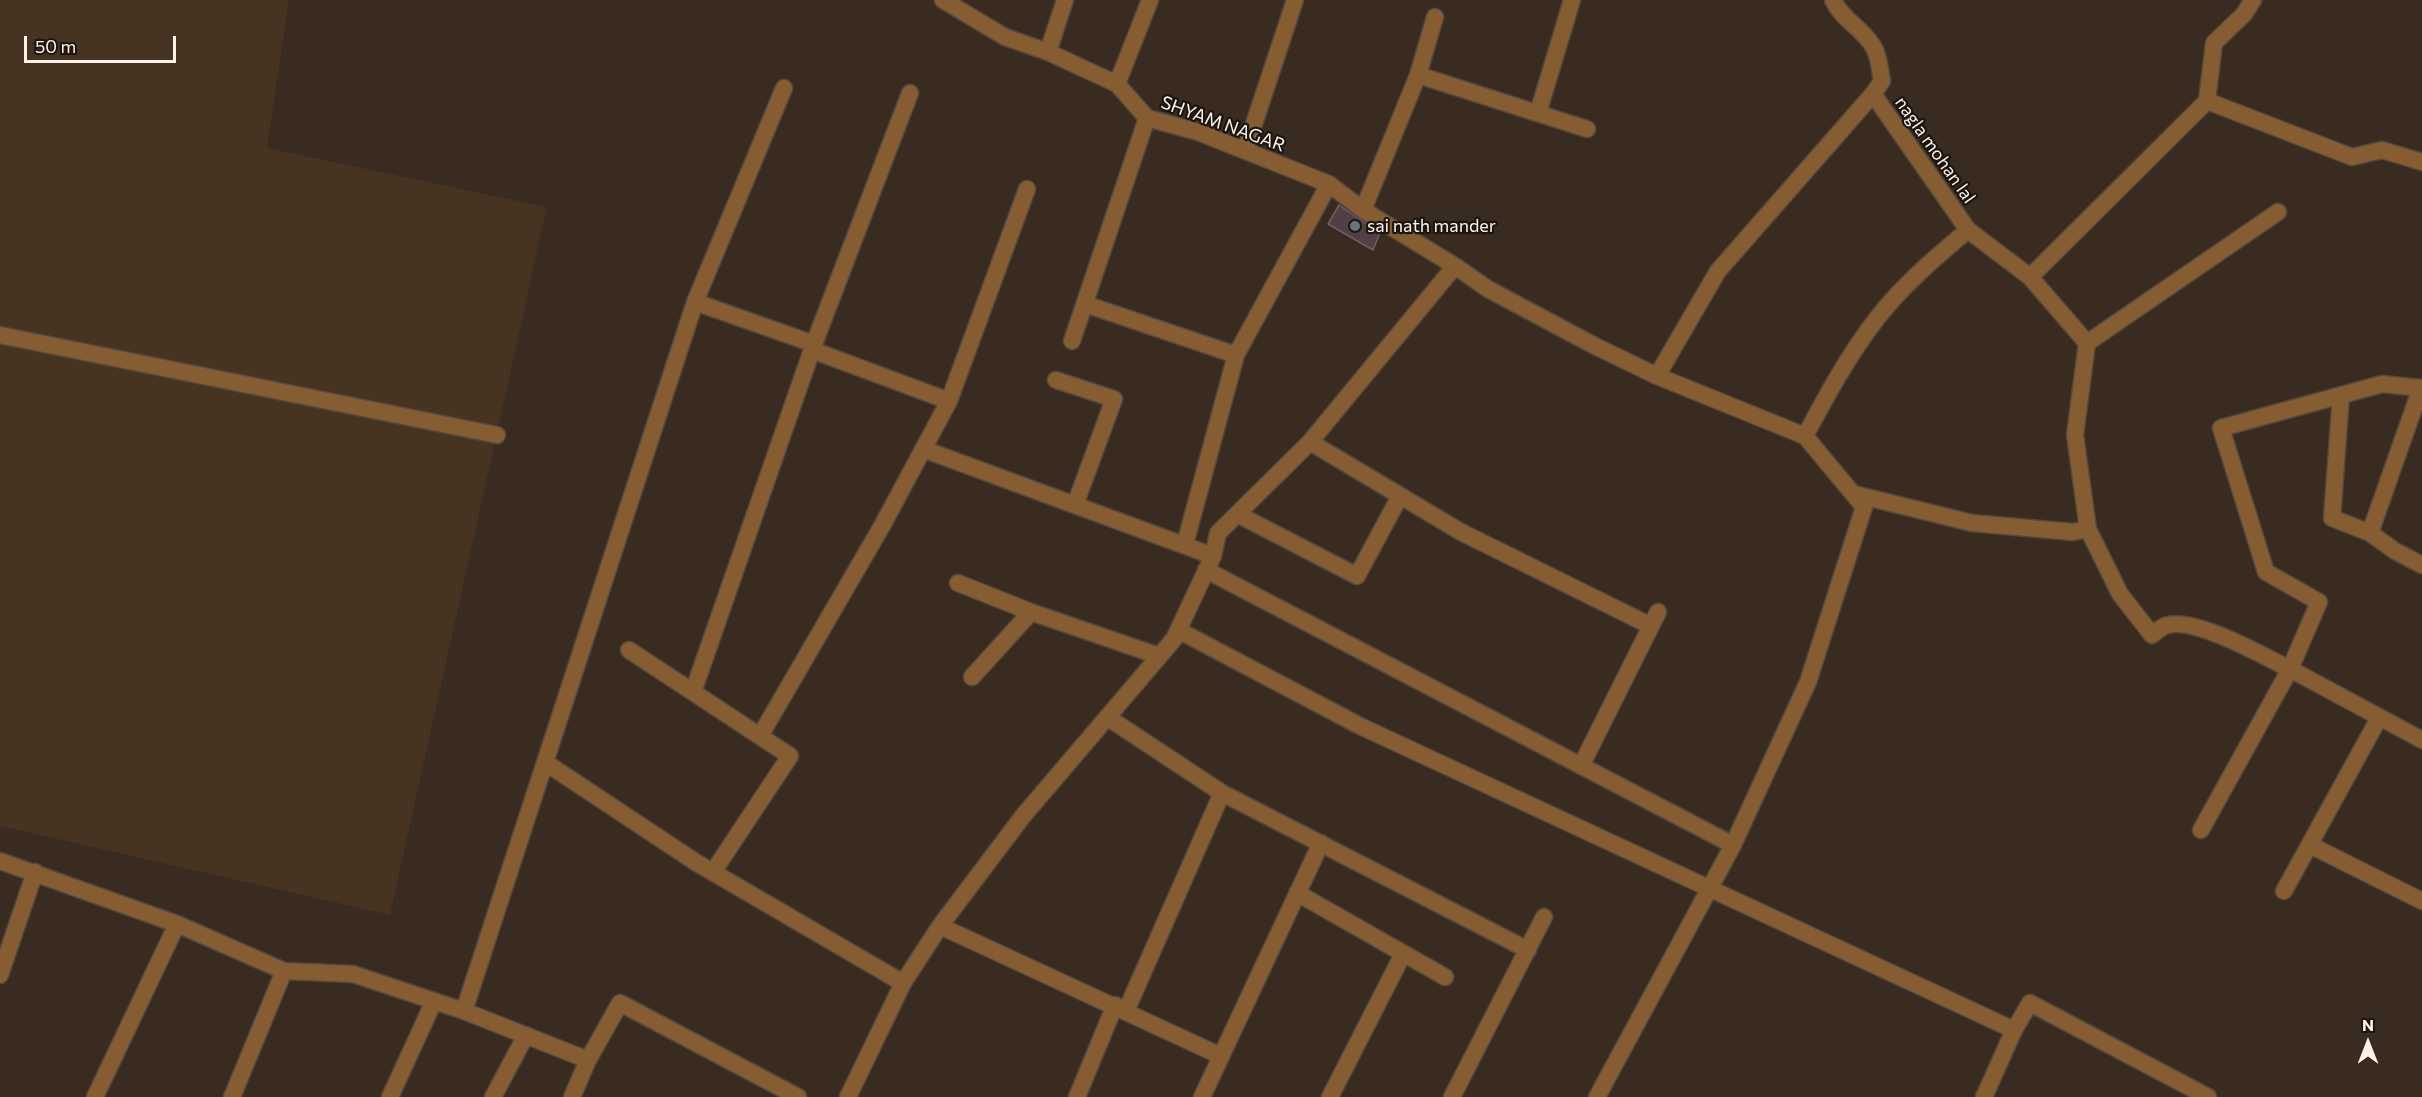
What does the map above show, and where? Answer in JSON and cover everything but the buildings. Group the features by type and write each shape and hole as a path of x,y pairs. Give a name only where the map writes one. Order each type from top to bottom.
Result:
{"street":[{"name":"SHYAM NAGAR","path":"944,0 1005,37 1048,52 1117,84 1147,118 1198,132 1329,184 1363,210 1455,266 1488,290 1657,376"},
{"path":"1048,52 1065,0"},
{"path":"1117,84 1150,0"},
{"path":"1245,151 1295,0"},
{"path":"1538,114 1572,0"},
{"path":"1833,0 1838,12 1875,48 1882,81 1873,94"},
{"path":"2030,277 2207,101 2214,43 2244,14 2253,0"},
{"path":"1363,210 1418,75 1435,17"},
{"path":"1418,75 1587,129"},
{"path":"465,1011 695,302 784,88"},
{"path":"693,692 813,347 910,93"},
{"name":"nagla mohan lal","path":"1657,376 1718,271 1873,94 1968,230 1921,270 1878,317 1839,373 1805,436"},
{"path":"2207,101 2352,157 2382,150 2422,162"},
{"path":"1072,341 1147,118"},
{"path":"1185,544 1236,355 1329,184"},
{"path":"760,736 882,526 949,401 1028,189"},
{"path":"2278,212 2087,343 2075,435 2088,529 2120,594 2152,635 2165,625 2181,623 2210,631 2290,669 2422,740"},
{"path":"1968,230 2030,277 2087,343"},
{"path":"848,1097 903,982 940,926 1023,816 1174,639 1209,563 1218,533 1310,442 1455,266"},
{"path":"695,302 949,401"},
{"path":"1085,304 1236,355"},
{"path":"0,335 496,435"},
{"path":"1597,1097 1733,845 1808,682 1864,507 1805,436 1657,376"},
{"path":"1056,380 1114,399 1076,505"},
{"path":"2201,830 2290,669 2319,602 2266,572 2221,428 2382,384 2422,388 2370,533"},
{"path":"2341,395 2332,518 2370,533 2395,551 2422,565"},
{"path":"1310,442 1461,532 1654,619 1581,766"},
{"path":"923,449 1185,544 1209,563 1581,766 1733,845"},
{"path":"1854,494 1972,523 2073,532 2088,529"},
{"path":"1237,514 1357,576 1400,496"},
{"path":"958,583 1031,612 1159,656"},
{"path":"972,677 1031,612"},
{"path":"1178,630 1360,726 2014,1030"},
{"path":"629,650 790,756 713,872"},
{"path":"1107,717 1222,793 1528,950"},
{"path":"2284,891 2379,718"},
{"path":"546,763 713,872 903,982"},
{"path":"1077,1097 1222,793"},
{"path":"1202,1097 1321,843"},
{"path":"2310,845 2422,901"},
{"path":"0,861 177,924 284,971 353,974 465,1011 588,1060"},
{"path":"0,975 35,872"},
{"path":"1298,893 1446,978"},
{"path":"1452,1097 1544,917"},
{"path":"95,1097 177,924"},
{"path":"940,926 1221,1056"},
{"path":"1330,1097 1403,954"},
{"path":"232,1097 284,971"},
{"path":"390,1097 434,1001"},
{"path":"572,1097 588,1060 620,1003 798,1097"},
{"path":"1984,1097 2014,1030 2030,1003 2208,1097"},
{"path":"493,1097 526,1035"}],"shaded area":[{"path":"0,0 289,0 267,148 547,207 390,915 0,826"}],"place":[{"name":"sai nath mander","path":"1355,226"}]}
